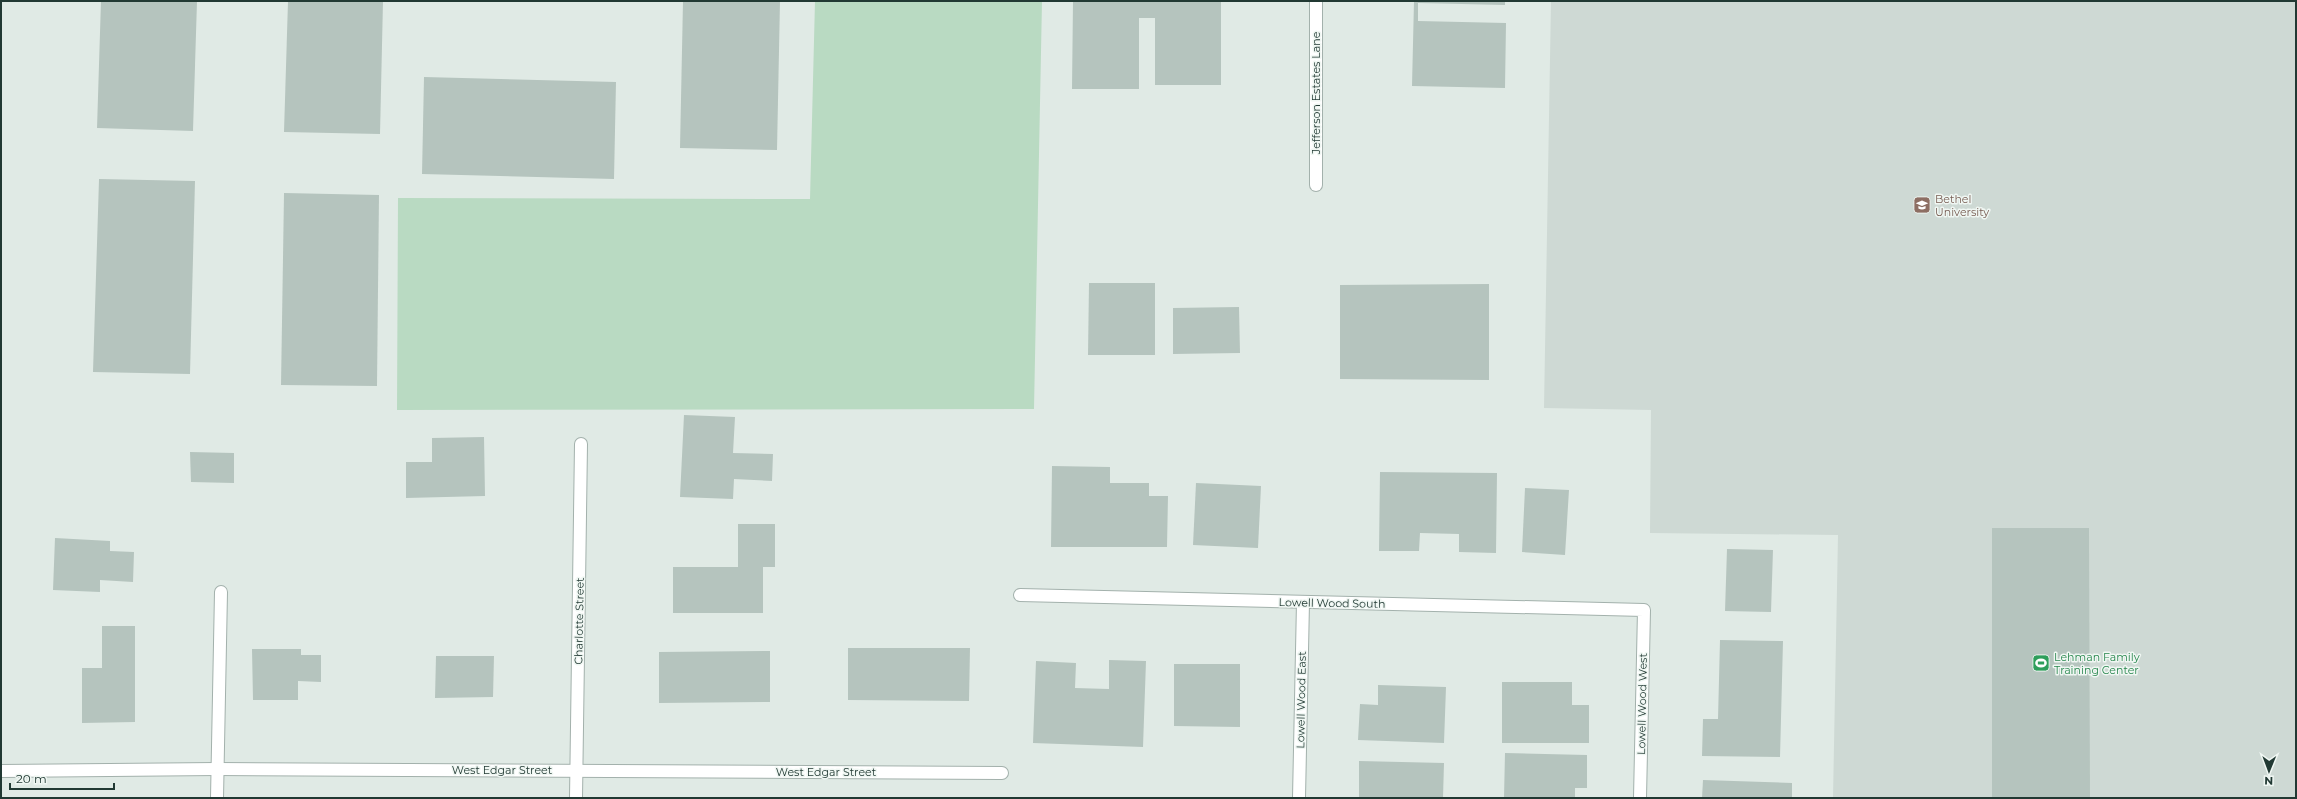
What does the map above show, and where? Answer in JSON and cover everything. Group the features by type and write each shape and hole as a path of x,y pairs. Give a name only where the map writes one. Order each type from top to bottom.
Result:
{"street":[{"name":"Jefferson Estates Lane","path":"1316,1 1316,185"},
{"name":"Charlotte Street","path":"576,798 581,444"},
{"path":"217,798 221,592"},
{"name":"Lowell Wood South","path":"1020,595 1644,610"},
{"name":"Lowell Wood East","path":"1299,798 1303,602"},
{"name":"Lowell Wood West","path":"1640,798 1644,610"},
{"name":"West Edgar Street","path":"1,771 217,769 1002,773"}],"shaded area":[{"name":"Bethel University","path":"1551,1 2296,1 2296,798 1833,798 1838,535 1650,533 1651,410 1544,408"}],"green space":[{"path":"815,1 1042,1 1034,409 397,410 398,198 810,199"}],"building":[{"path":"101,1 197,1 193,131 97,128"},
{"path":"288,1 383,1 380,134 284,132"},
{"path":"683,1 780,1 777,150 680,148"},
{"path":"1073,1 1221,1 1221,85 1155,85 1155,18 1139,18 1139,89 1072,89"},
{"path":"1414,1 1505,1 1505,5 1418,3 1418,21 1506,23 1505,88 1412,86"},
{"path":"424,77 616,82 614,179 422,174"},
{"path":"99,179 195,181 190,374 93,372"},
{"path":"284,193 379,195 377,386 281,385"},
{"path":"1089,283 1155,283 1155,355 1088,355"},
{"path":"1489,284 1489,380 1340,379 1340,285"},
{"path":"1239,307 1240,353 1173,354 1173,308"},
{"path":"684,415 735,417 733,453 773,454 772,481 734,479 733,499 680,497"},
{"path":"484,437 485,496 406,498 406,462 432,462 432,438"},
{"path":"190,452 234,453 234,483 191,482"},
{"path":"1052,466 1110,467 1110,483 1149,483 1149,496 1168,496 1167,547 1051,547"},
{"path":"1380,472 1497,473 1496,553 1459,552 1459,534 1420,533 1419,551 1379,551"},
{"path":"1196,483 1261,486 1258,548 1193,545"},
{"path":"1525,488 1569,490 1565,555 1522,552"},
{"path":"738,524 775,524 775,567 763,567 763,613 673,613 673,567 738,567"},
{"name":"Lehman Family Training Center","path":"1992,528 2089,528 2090,798 1992,798"},
{"path":"55,538 110,541 110,551 134,552 133,582 100,580 100,592 53,590"},
{"path":"1727,549 1773,550 1771,612 1725,611"},
{"path":"102,626 135,626 135,722 82,723 82,668 102,668"},
{"path":"1720,640 1783,641 1780,757 1702,756 1703,719 1718,719"},
{"path":"848,648 970,648 969,701 848,700"},
{"path":"252,649 301,649 301,655 321,655 321,682 298,681 298,700 253,700"},
{"path":"770,651 770,702 659,703 659,652"},
{"path":"436,656 494,656 493,697 435,698"},
{"path":"1109,660 1146,661 1143,747 1033,743 1036,661 1076,663 1075,688 1109,689"},
{"path":"1174,664 1240,664 1240,727 1174,726"},
{"path":"1502,682 1572,682 1572,705 1589,705 1589,743 1502,743"},
{"path":"1378,685 1446,687 1444,743 1358,740 1360,704 1378,705"},
{"path":"1505,753 1587,755 1587,788 1575,788 1575,798 1504,798"},
{"path":"1359,761 1444,763 1443,798 1359,798"},
{"path":"1703,780 1792,783 1792,798 1702,798"}],"place":[{"name":"Bethel University","path":"1922,205"},
{"name":"Lehman Family Training Center","path":"2041,663"}]}
